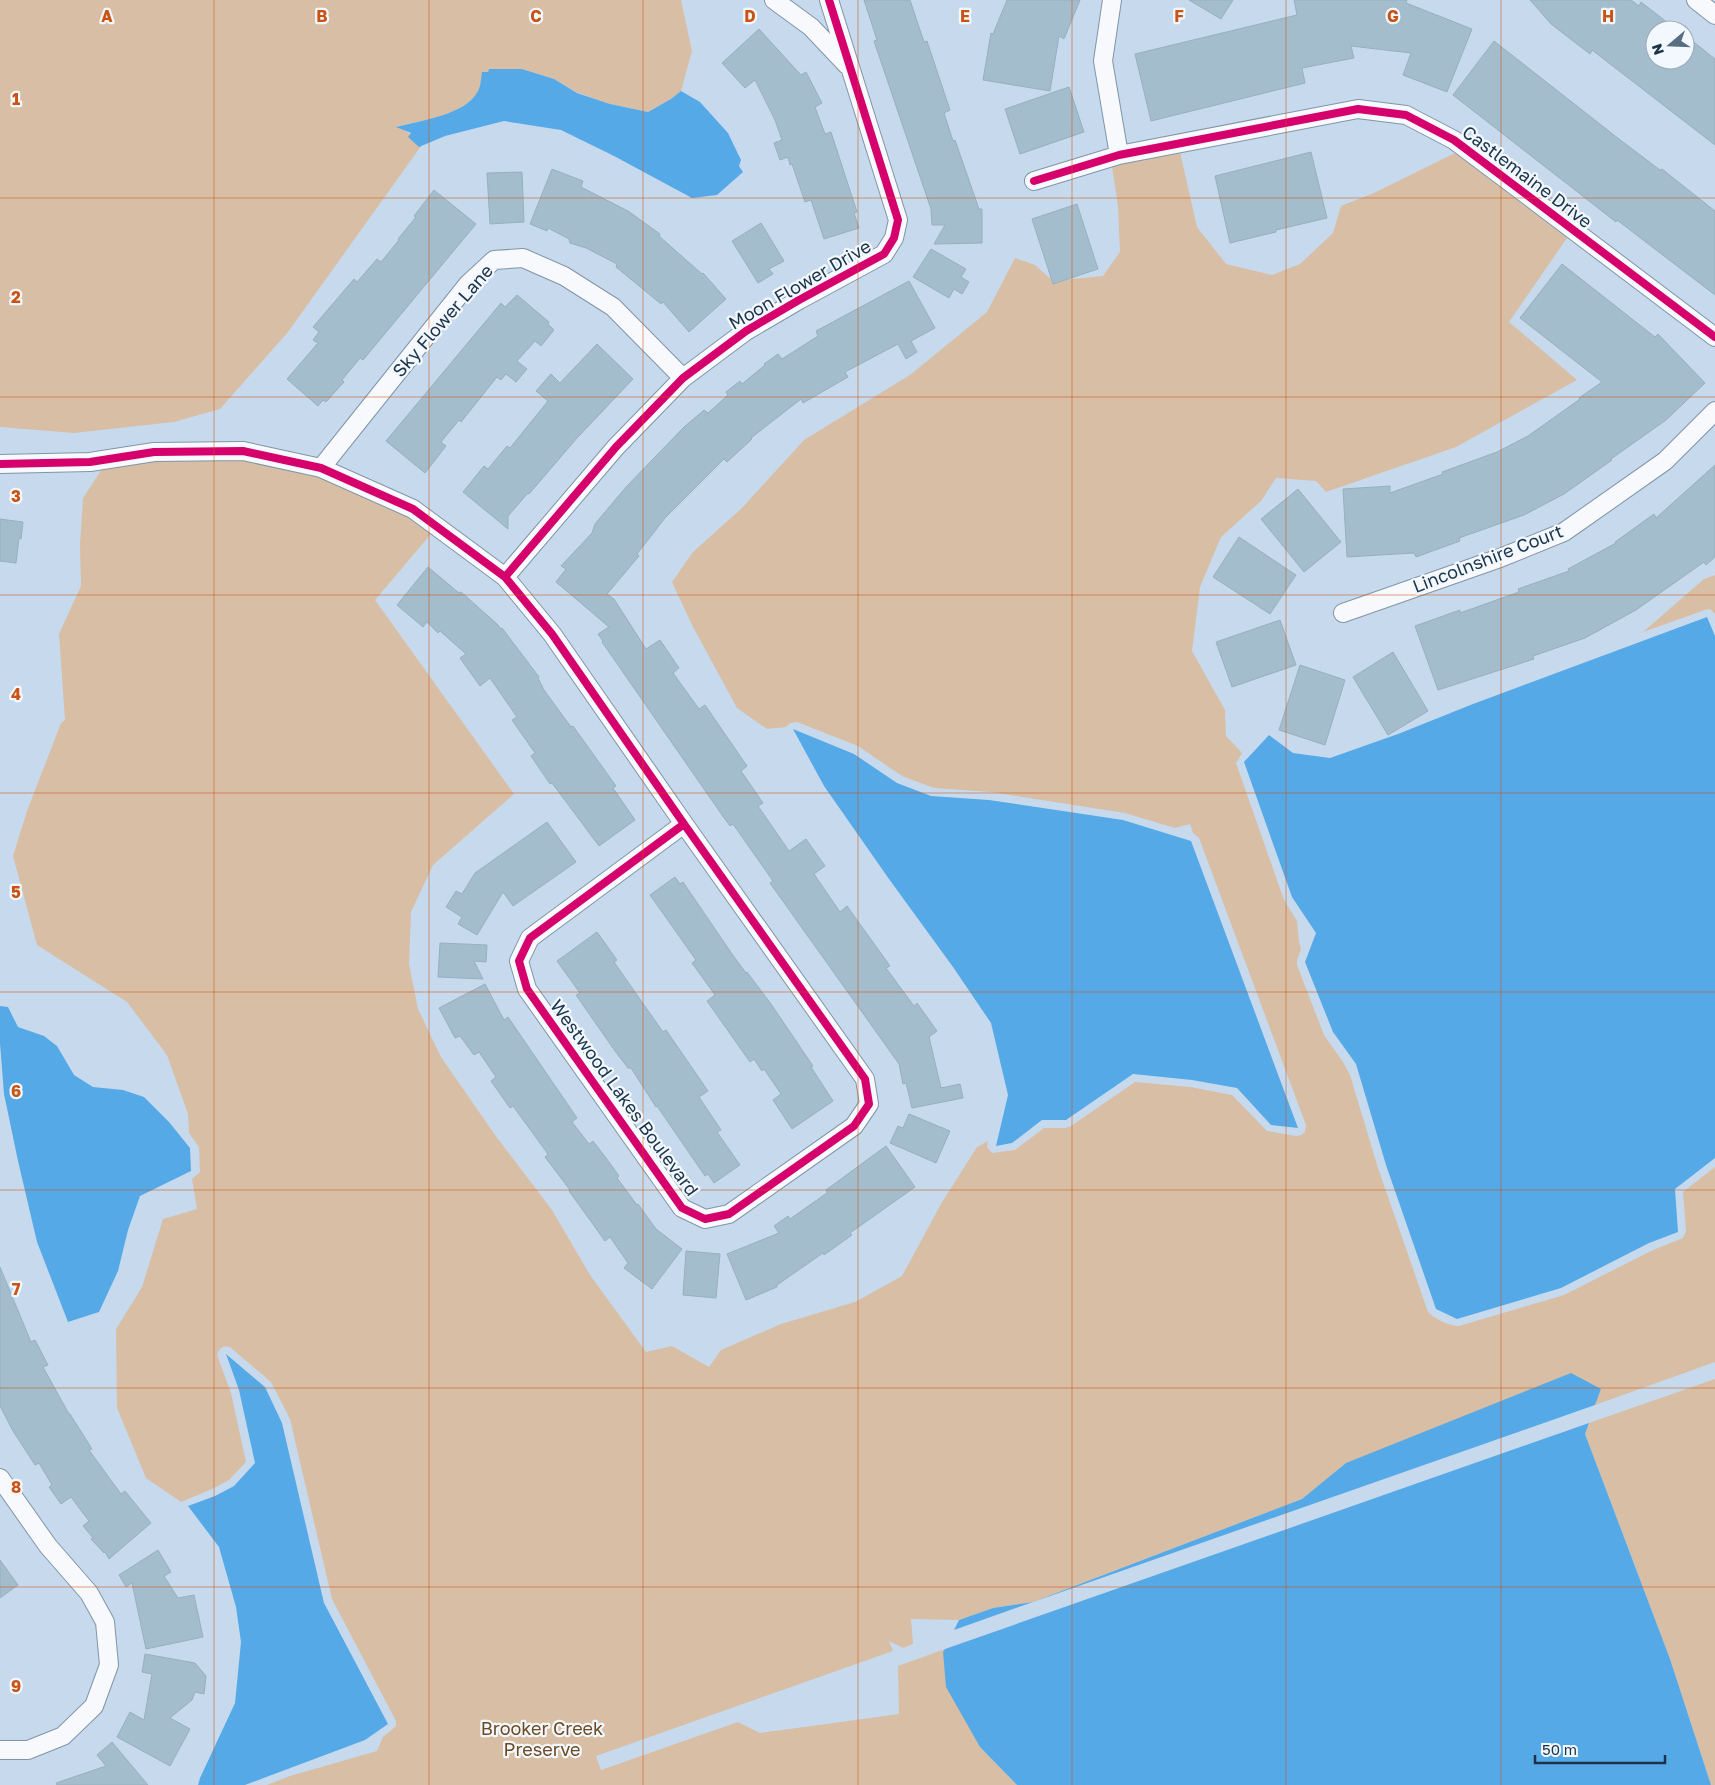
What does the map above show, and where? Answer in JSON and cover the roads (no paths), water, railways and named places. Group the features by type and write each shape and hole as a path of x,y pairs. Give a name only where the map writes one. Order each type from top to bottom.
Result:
{"street":[{"name":"Moon Flower Drive","path":"774,0 811,27 851,70"},
{"name":"Moon Flower Drive","path":"505,577 616,447 683,378 746,331 884,254 894,238 898,220 829,0"},
{"path":"1112,0 1103,61 1119,155"},
{"path":"1696,0 1715,15"},
{"name":"Castlemaine Drive","path":"1034,181 1119,155 1358,109 1406,115 1454,140 1715,337"},
{"name":"Sky Flower Lane","path":"321,468 468,284 494,260 523,258 564,276 613,307 683,378"},
{"name":"Lincolnshire Court","path":"1343,613 1500,558 1564,532 1666,461 1715,411"},
{"name":"Westwood Lakes Boulevard","path":"0,464 90,462 154,452 243,452 321,468 413,509 505,577 552,634 865,1079 869,1104 854,1126 729,1214 706,1219 682,1208 526,989 520,960 530,938 684,824"},
{"path":"0,1478 48,1546 89,1593 105,1622 109,1665 94,1706 63,1736 28,1750 0,1750"}],"water":[{"path":"489,69 522,69 554,79 577,93 610,104 648,112 681,91 700,102 728,133 741,160 739,166 743,172 717,195 692,198 561,130 504,121 445,136 419,147 408,137 411,133 396,127 441,116 463,106 478,91 482,72 488,72"},
{"path":"1707,617 1715,636 1715,1158 1675,1189 1678,1232 1649,1243 1561,1288 1457,1319 1436,1309 1386,1165 1356,1064 1333,1032 1305,962 1316,933 1292,897 1244,762 1269,735 1293,753 1330,758"},
{"path":"793,729 854,754 897,783 931,796 989,800 1123,820 1191,841 1298,1128 1271,1125 1237,1088 1192,1080 1133,1074 1066,1120 1042,1120 1012,1143 996,1146 1008,1095 991,1023 824,786"},
{"path":"0,1006 8,1007 18,1027 44,1036 57,1046 74,1075 93,1087 123,1090 144,1097 169,1122 190,1148 191,1171 140,1196 128,1230 118,1271 99,1312 68,1322 37,1242 18,1161 4,1094 0,1043"},
{"path":"226,1354 265,1387 282,1423 324,1603 388,1724 365,1740 245,1785 198,1785 235,1703 241,1642 236,1607 219,1547 188,1506 215,1496 234,1486 255,1463 239,1390"},
{"path":"1571,1373 1601,1389 1595,1405 1033,1602 1302,1499 1346,1463"},
{"path":"1589,1423 1585,1434 1670,1659 1711,1785 1017,1785 980,1747 946,1687 943,1652 945,1649"},
{"path":"1033,1602 954,1630 959,1620 993,1608"}],"park label":[{"name":"Brooker Creek Preserve","path":"542,1739"}]}
